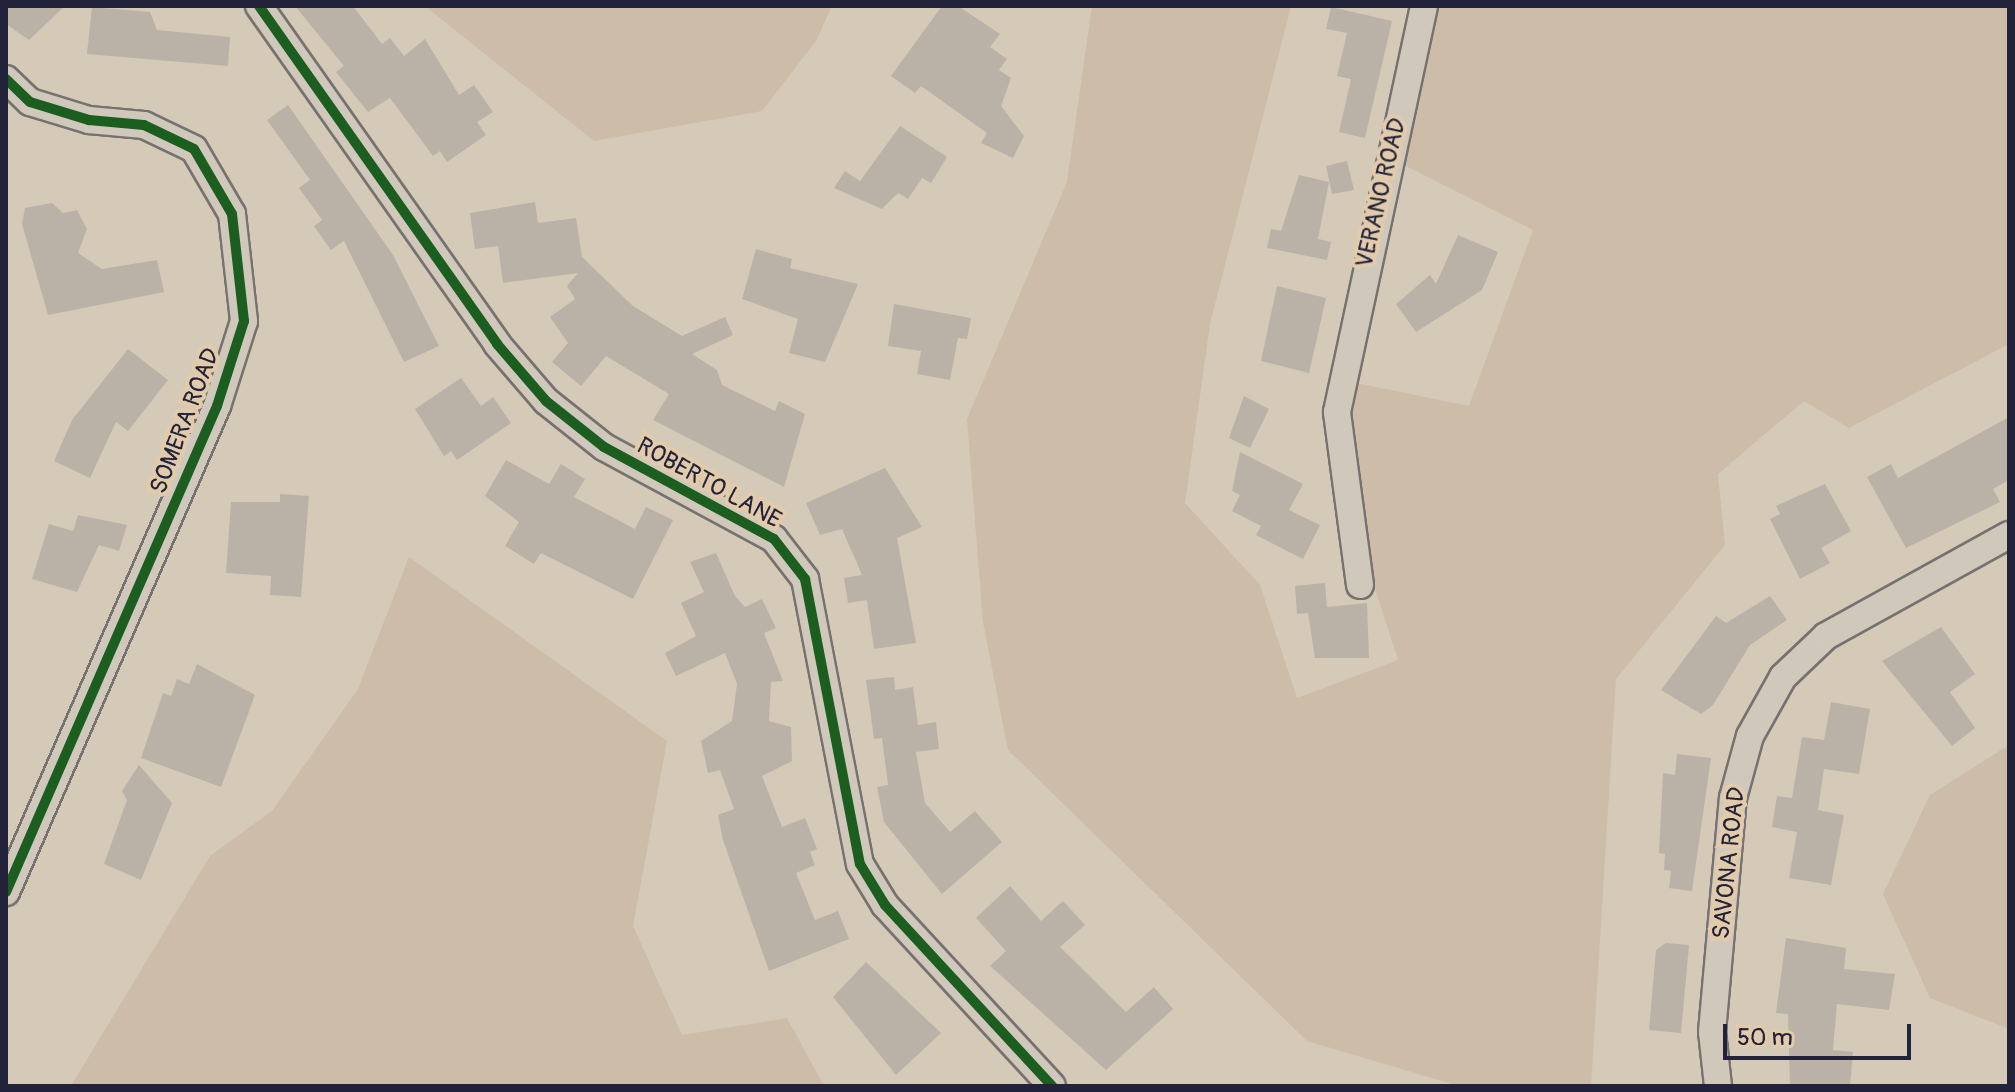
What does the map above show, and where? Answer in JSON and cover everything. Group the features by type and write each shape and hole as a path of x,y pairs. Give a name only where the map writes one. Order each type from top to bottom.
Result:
{"street":[{"name":"ROBERTO LANE","path":"259,6 497,344 546,401 604,447 774,539 805,579 860,864 885,905 1052,1086"},
{"name":"VERANO ROAD","path":"1360,585 1354,515 1340,467 1341,380 1424,6"},
{"name":"SOMERA ROAD","path":"6,79 30,102 89,120 144,125 194,149 232,214 244,321 217,406 6,892"},
{"name":"SAVONA ROAD","path":"1718,1086 1712,1032 1733,798 1750,736 1783,677 1826,636 2009,535"}],"shaded area":[{"path":"425,6 832,6 816,41 762,111 594,141"},
{"path":"1092,6 1291,6 1210,324 1185,503 1260,585 1297,698 1398,660 1363,551 1341,380 1469,406 1533,230 1388,157 1424,6 2009,6 2009,344 1849,428 1804,401 1718,474 1725,545 1616,679 1591,1086 1459,1086 1307,1041 1008,750 983,622 967,419 1067,182"},
{"path":"409,557 667,741 633,926 682,1035 787,1018 824,1086 71,1086 210,856 272,811 358,689"},
{"path":"2009,745 2009,1029 1930,998 1883,894 1930,795"}],"building":[{"path":"6,6 65,6 29,40 6,24"},
{"path":"295,6 353,6 382,44 390,38 404,56 425,39 459,95 474,85 493,112 477,122 486,135 447,162 440,151 433,156 390,98 368,112 336,72 344,66"},
{"path":"942,6 958,6 1000,34 990,47 1007,59 999,70 1011,78 1001,106 1024,136 1013,158 981,143 987,133 921,86 915,93 891,76"},
{"path":"92,7 150,12 157,30 230,37 228,66 87,54"},
{"path":"1331,7 1392,21 1365,138 1339,132 1351,79 1337,76 1347,33 1326,29"},
{"path":"288,105 393,255 439,346 404,362 344,241 331,250 314,226 322,220 299,188 310,180 267,120"},
{"path":"900,126 947,157 931,183 922,178 908,199 898,193 882,209 834,188 845,171 860,181"},
{"path":"1347,161 1354,190 1332,194 1326,166"},
{"path":"1299,175 1329,182 1318,239 1331,242 1327,260 1267,248 1271,229 1281,231"},
{"path":"535,202 538,223 576,218 582,257 633,306 682,336 725,317 733,335 692,354 717,370 722,385 775,411 779,401 805,414 784,487 653,420 669,394 606,356 581,386 552,362 568,343 550,317 575,299 567,286 578,273 503,283 498,246 475,249 470,213"},
{"path":"52,203 63,213 77,210 87,229 78,253 102,269 157,260 164,292 48,315 22,224 25,208"},
{"path":"1458,235 1498,252 1482,290 1416,332 1396,304 1430,275 1436,284"},
{"path":"756,249 792,259 790,268 858,284 825,362 789,353 798,319 742,299"},
{"path":"1277,286 1326,298 1309,373 1261,361"},
{"path":"894,304 971,318 967,339 958,338 950,380 917,374 921,351 888,346"},
{"path":"128,349 168,380 128,431 116,422 90,478 54,461 72,420"},
{"path":"461,378 481,406 493,397 511,423 457,460 451,451 444,456 415,409"},
{"path":"1244,396 1269,409 1250,448 1229,438"},
{"path":"2009,417 2009,480 1993,489 2000,502 1906,548 1867,477 1891,464 1898,478"},
{"path":"1240,452 1303,484 1289,510 1320,525 1303,559 1256,535 1261,526 1232,511 1240,495 1232,491"},
{"path":"506,460 549,484 561,464 585,479 574,497 635,529 646,507 673,520 633,599 541,553 534,564 505,546 519,522 485,496"},
{"path":"885,468 922,527 897,538 916,643 874,649 867,600 848,603 844,578 862,575 842,529 820,535 806,503"},
{"path":"1825,484 1851,531 1821,548 1830,563 1800,579 1770,519 1780,514 1776,506"},
{"path":"280,494 309,496 301,597 270,595 271,576 226,573 231,502 280,502"},
{"path":"78,515 127,525 119,551 99,545 77,592 32,579 49,524 73,531"},
{"path":"716,553 735,596 745,607 762,599 776,628 764,633 783,681 771,682 769,721 791,727 792,761 762,776 782,827 805,818 817,849 810,852 815,865 796,873 815,920 838,911 849,939 769,971 723,840 718,815 734,809 720,770 708,773 701,741 732,721 737,684 725,653 676,676 665,653 696,636 681,603 704,592 690,562"},
{"path":"1325,583 1327,607 1367,603 1369,658 1315,658 1308,613 1297,614 1295,586"},
{"path":"1770,596 1787,620 1750,645 1713,705 1701,714 1661,690 1716,616 1726,623"},
{"path":"1941,627 1975,674 1950,692 1975,728 1952,746 1882,661"},
{"path":"197,664 255,695 221,787 141,758 163,693 171,696 177,679 189,684"},
{"path":"894,677 895,690 913,687 918,725 936,722 939,749 916,752 925,803 950,832 975,811 1002,842 942,894 884,822 877,787 888,785 882,738 874,739 866,680"},
{"path":"1831,702 1870,709 1859,774 1824,769 1818,810 1844,815 1831,885 1789,878 1797,832 1772,827 1777,796 1792,798 1802,737 1824,740"},
{"path":"1677,754 1711,758 1692,891 1669,888 1671,871 1664,870 1665,854 1659,853 1663,773 1675,775"},
{"path":"139,765 172,803 141,880 104,864 127,800 122,791"},
{"path":"1010,886 1041,921 1063,901 1085,925 1060,947 1126,1012 1154,987 1173,1009 1106,1070 990,966 1006,951 976,918"},
{"path":"1786,938 1846,948 1844,969 1895,974 1889,1010 1837,1004 1833,1050 1853,1052 1850,1086 1790,1086 1788,1014 1776,1013"},
{"path":"1666,943 1689,945 1681,1033 1649,1030 1656,950"},
{"path":"866,962 941,1033 896,1075 833,997"}],"cycle path":[{"path":"259,6 497,344 546,401 604,447 774,539 805,579 860,864 885,905 1052,1086"},
{"path":"6,79 30,102 89,120 144,125 194,149 232,214 244,321 217,406 6,892"}]}
